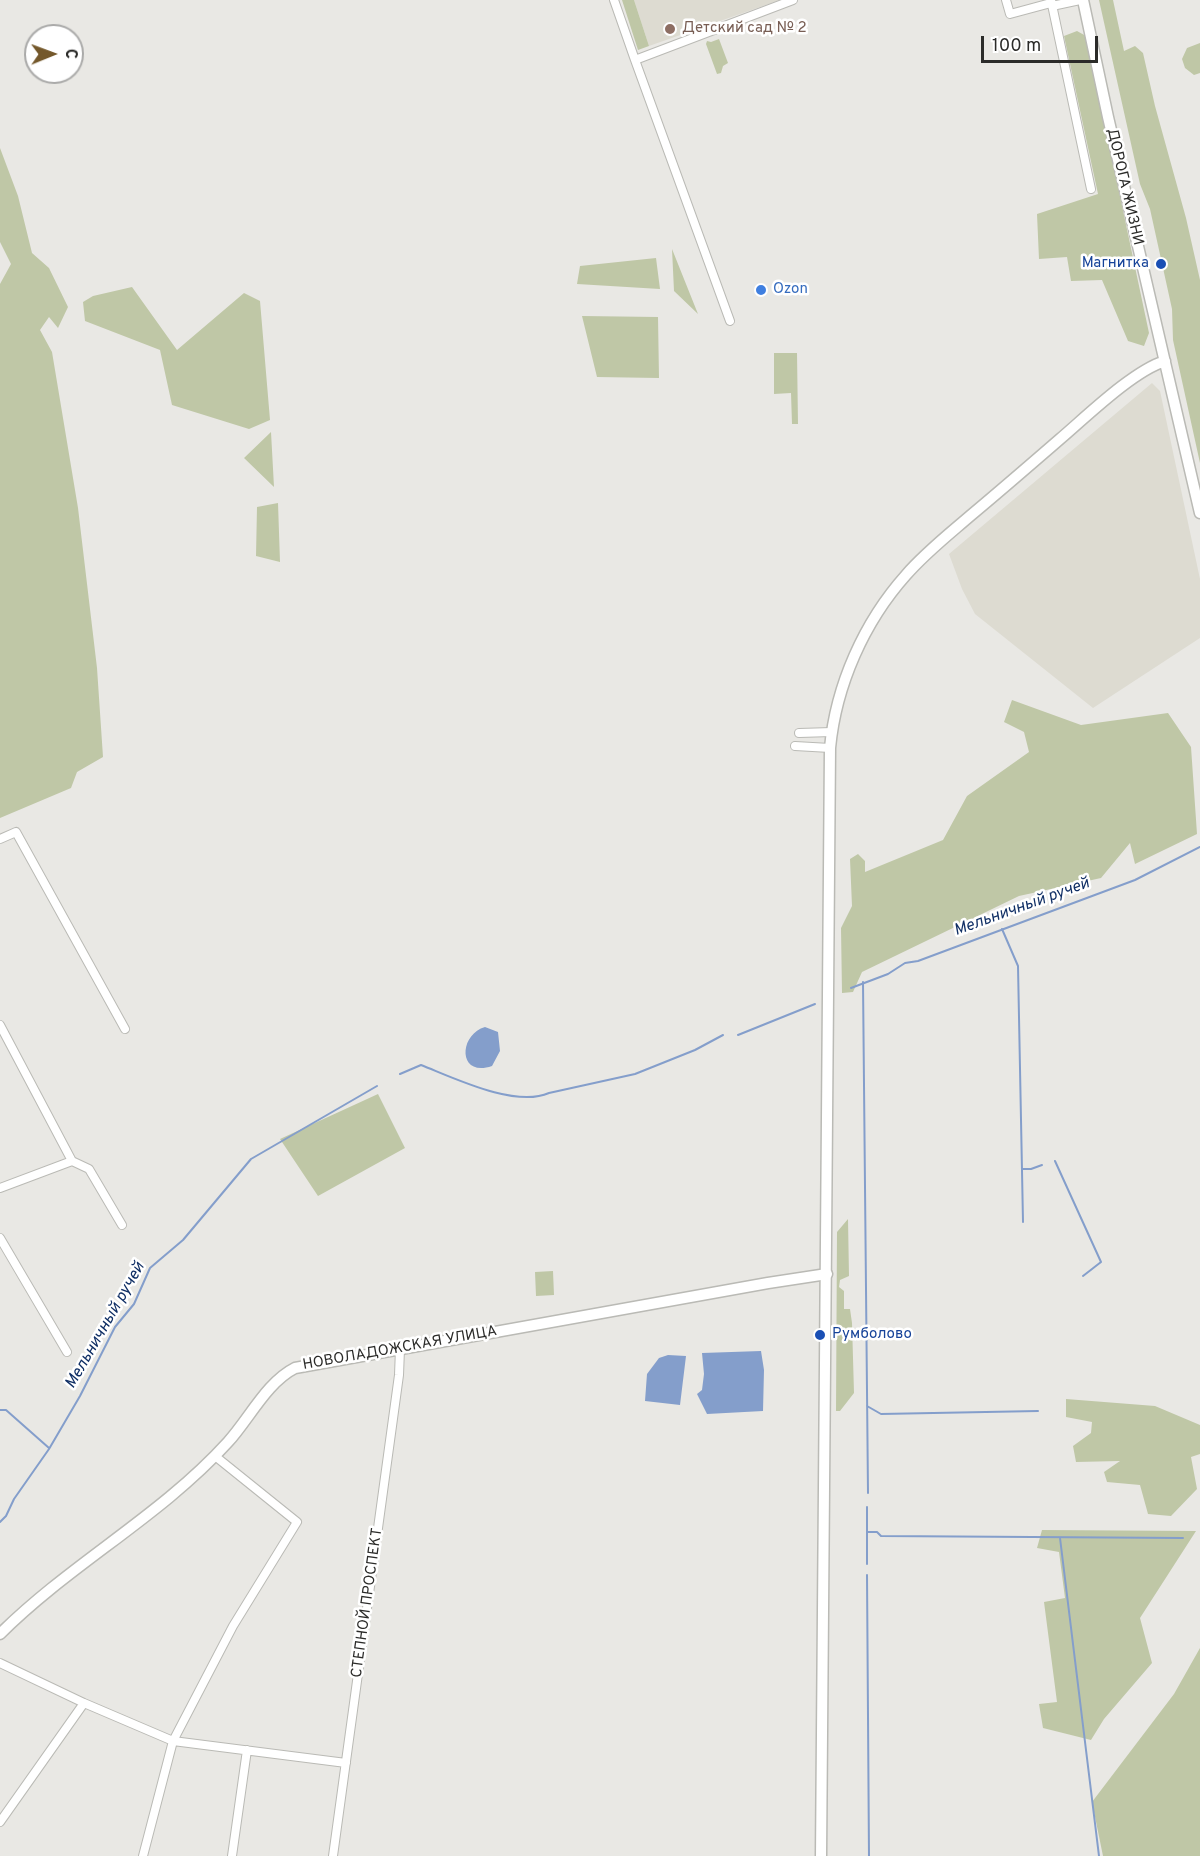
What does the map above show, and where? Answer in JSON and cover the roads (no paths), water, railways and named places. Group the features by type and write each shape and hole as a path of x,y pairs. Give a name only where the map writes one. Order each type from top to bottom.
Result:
{"main road":[{"name":"ДОРОГА ЖИЗНИ","path":"1081,0 1200,513"},
{"path":"821,1856 830,748 835,712 846,678 876,615 906,575 940,541 1115,393 1142,371 1165,361"},
{"name":"НОВОЛАДОЖСКАЯ УЛИЦА","path":"0,1634 215,1456 286,1373 305,1366 827,1274"}],"street":[{"path":"614,0 730,321"},
{"path":"635,60 792,0"},
{"path":"1006,0 1010,14 1051,3 1081,0"},
{"path":"1051,3 1091,189"},
{"path":"799,733 832,732"},
{"path":"795,746 830,748"},
{"path":"0,839 16,832 126,1029"},
{"path":"0,1025 72,1161 89,1168 122,1225"},
{"path":"0,1188 72,1161"},
{"path":"0,1239 67,1352"},
{"name":"СТЕПНОЙ ПРОСПЕКТ","path":"333,1856 399,1375 400,1349"},
{"path":"143,1856 173,1741 233,1626 297,1522 215,1456"},
{"path":"0,1663 84,1703 173,1741 346,1763"},
{"path":"0,1822 84,1703"},
{"path":"232,1856 247,1750"}],"water":[{"path":"485,1027 498,1032 500,1051 492,1066 481,1068 473,1066 468,1061 466,1046 476,1031"},
{"path":"761,1351 764,1370 763,1411 707,1414 697,1394 702,1390 704,1374 702,1353"},
{"path":"668,1355 686,1356 680,1405 645,1401 647,1374 659,1358"}],"waterway":[{"name":"Мельничный ручей","path":"851,988 888,974 905,963 918,961 1135,880 1200,847"},
{"path":"1002,929 1018,966 1023,1222"},
{"path":"863,982 868,1493"},
{"name":"Мельничный ручей","path":"738,1035 815,1004"},
{"name":"Мельничный ручей","path":"400,1074 421,1065 485,1090 519,1097 535,1097 635,1074 695,1050 723,1035"},
{"name":"Мельничный ручей","path":"0,1522 49,1449 80,1396 115,1327 134,1304 150,1268 183,1240 251,1159 377,1086"},
{"path":"1055,1161 1101,1262 1083,1276"},
{"path":"1022,1169 1042,1165"},
{"path":"867,1406 881,1414 1038,1411"},
{"path":"0,1410 6,1410 49,1448"},
{"path":"867,1507 867,1564"},
{"path":"867,1532 877,1532 881,1536 1183,1538"},
{"path":"1060,1538 1099,1856"},
{"path":"867,1575 869,1856"}],"place":[{"name":"Детский сад № 2","path":"670,29"},
{"name":"Магнитка","path":"1161,264"},
{"name":"Ozon","path":"761,290"},
{"name":"Румболово","path":"820,1335"}]}
